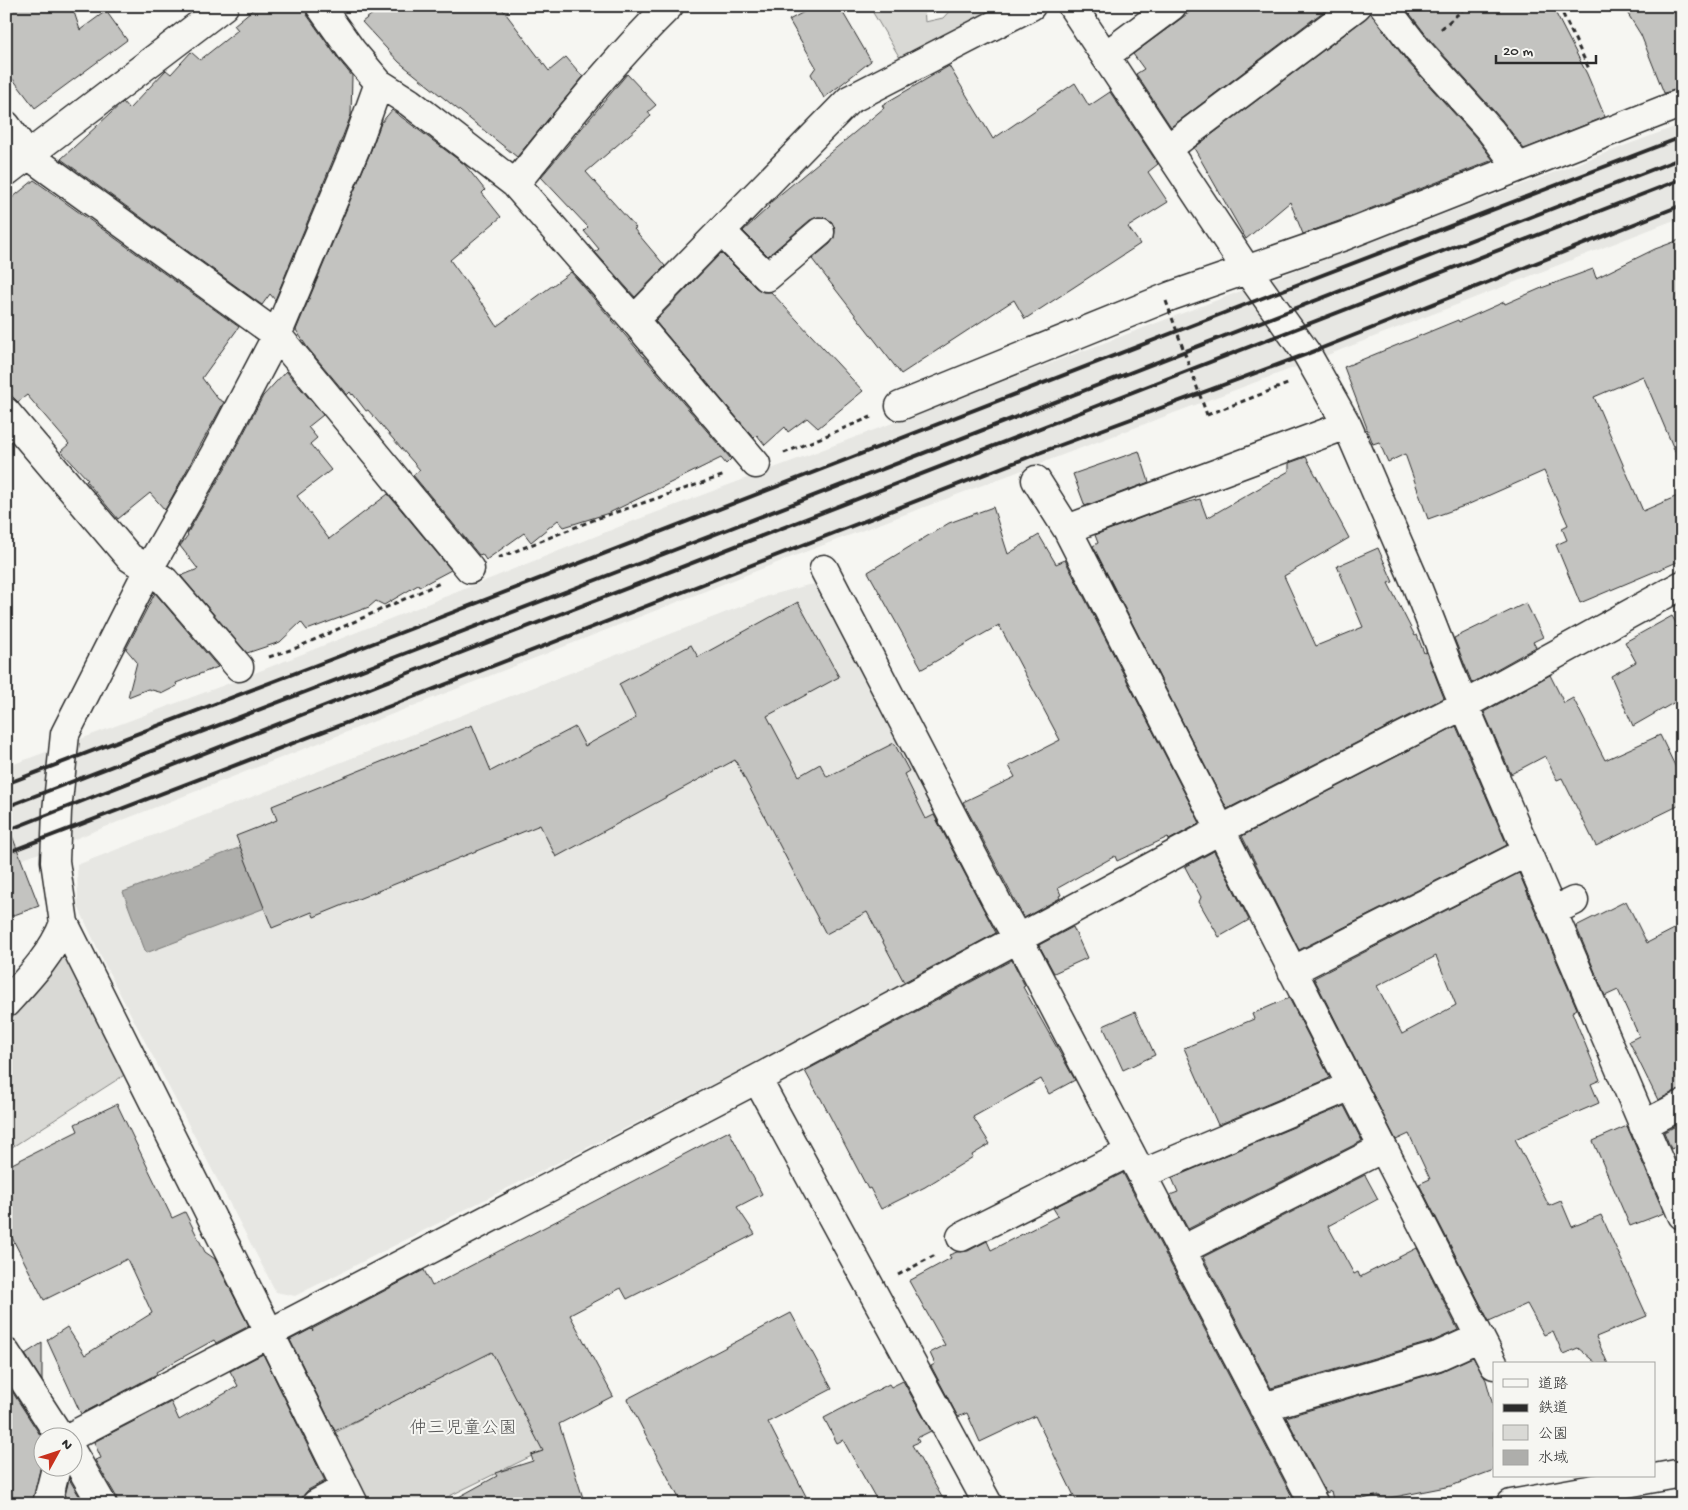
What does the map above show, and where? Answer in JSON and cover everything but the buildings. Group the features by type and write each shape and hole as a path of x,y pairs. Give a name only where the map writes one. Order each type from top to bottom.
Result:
{"street":[{"path":"6,172 224,6"},
{"path":"320,6 352,51 379,83 409,102 516,184 551,230 634,320 756,464"},
{"path":"516,184 646,29 669,6"},
{"path":"634,320 849,100 1031,6"},
{"path":"1072,6 1247,270 1307,354 1347,425 1423,580 1464,704 1527,852 1563,906 1643,1125 1682,1215"},
{"path":"1105,56 1172,6"},
{"path":"1166,149 1357,6"},
{"path":"1384,6 1418,50 1490,130 1518,167"},
{"path":"316,1504 350,1496 64,923 55,861 57,811 66,734 148,570 214,455 277,335 356,147 379,83"},
{"path":"900,406 1171,296 1344,236 1682,103"},
{"path":"6,125 28,155 277,335 470,569"},
{"path":"721,231 767,277 820,232"},
{"path":"6,412 129,557 165,581 239,667"},
{"path":"1067,529 1347,425"},
{"path":"1036,480 1067,529 1493,1364"},
{"path":"824,569 1314,1504"},
{"path":"82,1431 757,1079 1220,830 1464,704 1682,586"},
{"path":"1292,971 1527,852"},
{"path":"6,1003 59,938 64,923"},
{"path":"757,1079 988,1504"},
{"path":"961,1236 1136,1163 1351,1086"},
{"path":"1643,1125 1682,1106"},
{"path":"1182,1250 1383,1148"},
{"path":"1264,1407 1438,1356 1480,1337"},
{"path":"6,1353 55,1428"},
{"path":"82,1469 102,1504"},
{"path":"1656,1475 1682,1472"},
{"path":"47,1504 54,1478"},
{"path":"1512,1504 1556,1485 1624,1478"}],"path":[{"path":"1558,6 1590,71"},
{"path":"1166,301 1208,415 1275,390"},
{"path":"239,667 296,648 470,569 596,519 756,464 900,406"},
{"path":"871,1290 944,1250 961,1236"}],"shaded area":[{"path":"1682,124 1682,217 1312,361 797,555 6,866 6,767 235,681 631,522"},
{"path":"819,584 998,939 295,1296 276,1292 105,965 78,906 77,865 768,596 808,585"}],"green space":[{"path":"869,6 924,6 925,22 943,18 954,6 1013,6 903,63"},
{"path":"68,940 129,1072 6,1151 6,1016"},
{"name":"仲三児童公園","path":"490,1348 544,1450 433,1504 354,1504 322,1440"}],"water":[{"path":"241,847 265,908 146,953 123,892"}],"railway":[{"path":"6,784 1682,137"},
{"path":"6,807 713,535 1682,158"},
{"path":"6,831 1682,179"},
{"path":"6,853 403,701 1039,453 1307,354 1682,205"}]}
